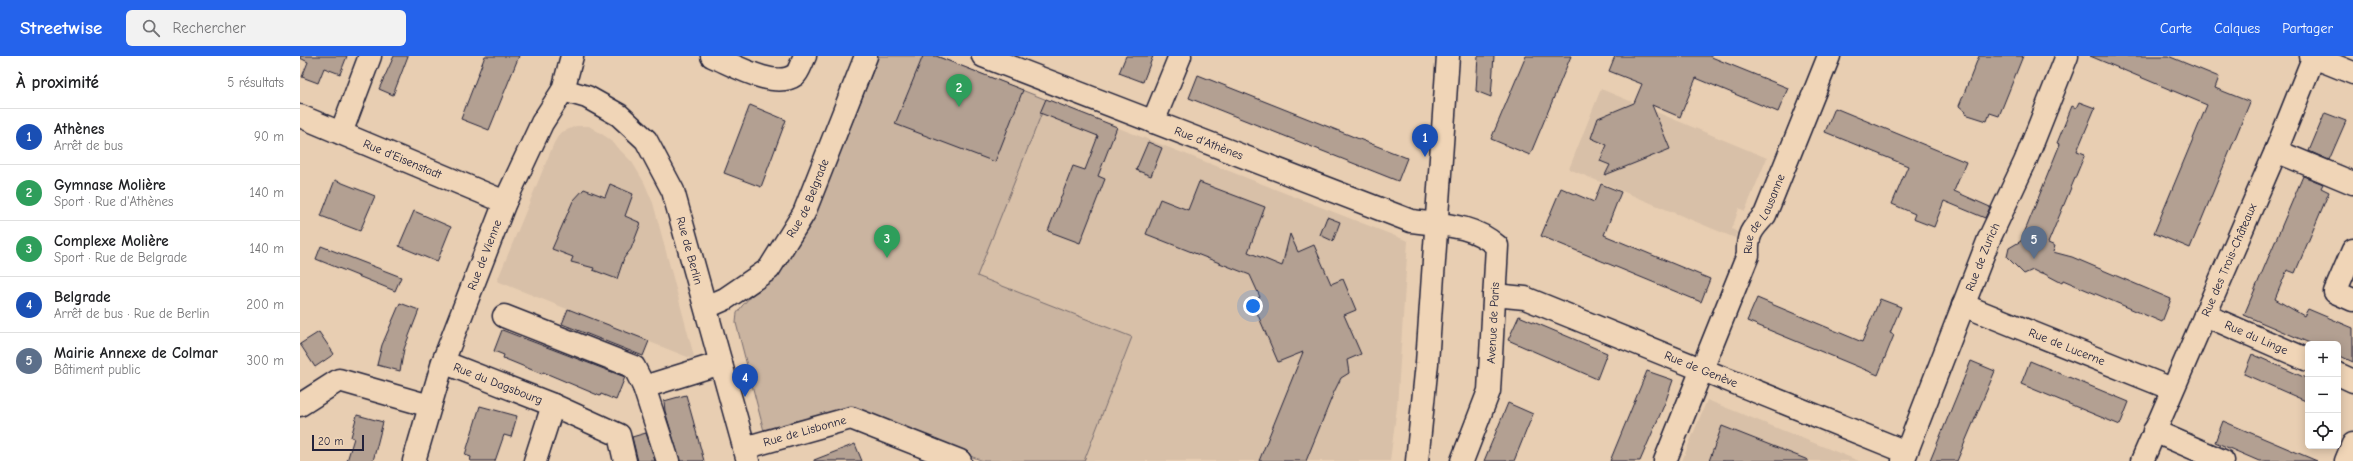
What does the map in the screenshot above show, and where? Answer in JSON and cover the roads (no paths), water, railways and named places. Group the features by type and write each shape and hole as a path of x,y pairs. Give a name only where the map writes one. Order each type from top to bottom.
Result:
{"street":[{"path":"341,133 370,56"},
{"name":"Rue de Vienne","path":"414,461 443,362 505,202 542,124 563,90 572,56"},
{"path":"712,56 772,80 784,80 796,75 805,56"},
{"name":"Rue de Belgrade","path":"706,308 725,299 769,269 804,213 866,56"},
{"name":"Rue d'Athènes","path":"983,56 1411,221 1437,224"},
{"path":"1153,122 1180,56"},
{"path":"1418,461 1437,224 1448,56"},
{"name":"Rue de Lausanne","path":"1665,461 1748,255 1748,239 1755,226 1765,215 1829,56"},
{"name":"Rue de Zurich","path":"1905,457 1963,305 2068,56"},
{"path":"2313,56 2353,73"},
{"name":"Rue des Trois-Châteaux","path":"2142,461 2276,151 2313,56"},
{"name":"Rue de Berlin","path":"563,90 587,97 619,115 646,140 673,190 746,455"},
{"name":"Rue d'Eisenstadt","path":"302,122 341,133 505,202"},
{"path":"2276,151 2353,183"},
{"name":"Avenue de Paris","path":"1437,224 1457,226 1484,234 1497,246 1489,392 1462,461"},
{"path":"2353,250 2335,292 2353,300"},
{"name":"Rue de Genève","path":"1494,295 1525,298 1702,368 1905,457"},
{"name":"Rue de Lucerne","path":"1963,305 2172,389"},
{"name":"Rue du Linge","path":"2205,315 2305,359"},
{"path":"504,316 634,367 644,387 668,461"},
{"name":"Rue du Dagsbourg","path":"443,362 553,405 619,435 625,461"},
{"path":"644,387 721,362"},
{"path":"2341,375 2353,381"},
{"path":"300,405 340,380 430,406"},
{"name":"Rue du Dagsbourg","path":"535,461 553,405"},
{"name":"Rue de Lisbonne","path":"746,455 851,418 956,460"},
{"path":"2154,431 2223,461"},
{"path":"2346,461 2353,445"}],"place":[{"name":"Gymnase Molière","path":"959,107"},
{"name":"Athènes","path":"1425,157"},
{"name":"Complexe Molière","path":"887,258"},
{"name":"Mairie Annexe de Colmar","path":"2034,259"},
{"name":"Belgrade","path":"745,397"}]}
